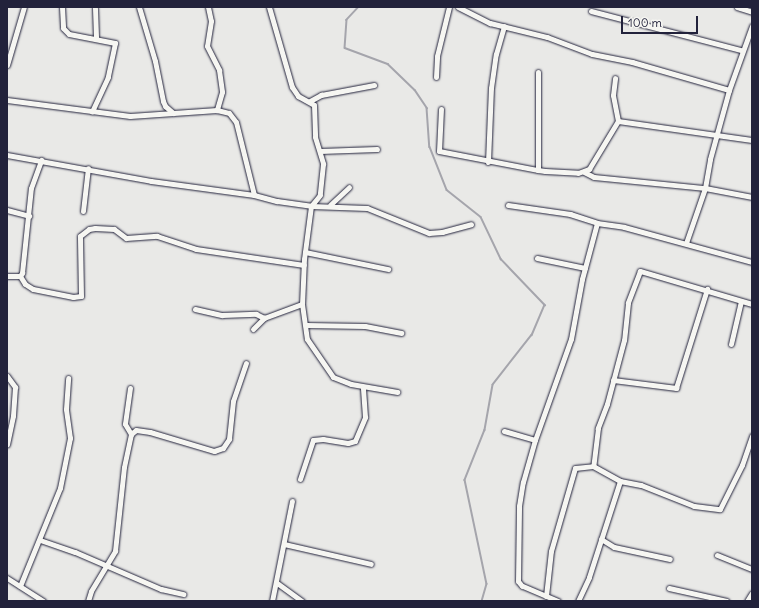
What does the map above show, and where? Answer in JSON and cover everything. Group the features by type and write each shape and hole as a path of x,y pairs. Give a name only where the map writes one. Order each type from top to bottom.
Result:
{"street":[{"path":"7,65 24,7"},
{"path":"62,7 62,28 69,34 112,42 115,46 108,78 92,110"},
{"path":"139,7 155,61 163,101 165,106 173,113"},
{"path":"208,7 211,21 207,46 219,70 222,92 217,110"},
{"path":"269,7 292,87 298,96 310,101 314,105 315,137 320,152 323,179 320,195 311,206 304,265 302,304 309,344 333,378 363,387 397,392"},
{"path":"436,77 437,56 449,7"},
{"path":"458,7 490,23 547,37 592,54 632,62 729,90"},
{"path":"737,7 752,12"},
{"path":"95,8 96,38"},
{"path":"591,11 741,50"},
{"path":"488,162 491,88 496,54 504,26"},
{"path":"686,243 705,188 710,159 741,50 752,27"},
{"path":"538,72 538,170"},
{"path":"584,172 618,120 613,95 615,78"},
{"path":"310,101 321,95 374,85"},
{"path":"7,100 130,116 217,110 229,113 236,122 254,195"},
{"path":"441,109 440,151 488,162 538,170 584,172 594,177 705,188 752,197"},
{"path":"618,120 752,140"},
{"path":"320,152 378,149"},
{"path":"7,155 88,168 151,181 254,195 311,206 330,205 367,208 429,233 442,232 471,224"},
{"path":"20,276 24,266 31,188 41,160"},
{"path":"83,211 88,168"},
{"path":"330,205 349,187"},
{"path":"508,205 570,214 597,223 611,224 752,262"},
{"path":"7,210 29,216"},
{"path":"558,601 522,586 518,581 519,506 522,482 535,440 571,338 585,268 597,223"},
{"path":"20,276 25,284 33,289 73,297 81,296 80,236 89,229 95,228 114,229 126,238 157,236 196,249 304,265"},
{"path":"305,252 388,269"},
{"path":"537,258 585,268"},
{"path":"593,466 598,428 624,340 628,303 640,271 708,289 752,304"},
{"path":"7,276 20,276"},
{"path":"613,380 676,388 708,289"},
{"path":"731,344 741,301"},
{"path":"253,329 264,318 302,304"},
{"path":"195,309 222,315 256,314 264,318"},
{"path":"306,325 365,326 401,333"},
{"path":"131,434 136,430 150,432 214,451 223,448 229,439 233,401 246,363"},
{"path":"7,376 14,386 13,416 7,444"},
{"path":"20,586 56,502 68,453 70,438 66,390 68,378"},
{"path":"300,479 313,440 323,439 348,443 355,441 365,417 363,387"},
{"path":"88,601 115,551 124,467 131,434 126,424 130,388"},
{"path":"504,431 535,440"},
{"path":"546,596 551,551 575,468 593,466 620,481 641,485 694,506 720,509 742,465 752,436"},
{"path":"578,601 601,539 620,481"},
{"path":"272,601 277,583 292,501"},
{"path":"601,539 614,547 670,559"},
{"path":"40,540 75,552 105,567 161,589 182,594"},
{"path":"284,544 371,564"},
{"path":"717,555 752,569"},
{"path":"7,578 43,601"},
{"path":"277,583 302,601"},
{"path":"669,588 727,601"},
{"path":"747,601 752,593"}],"waterway":[{"path":"359,7 347,20 345,48 388,64 415,90 427,108 430,147 447,190 481,217 501,259 545,305 532,335 493,385 485,430 465,480 487,584 482,601"}]}
